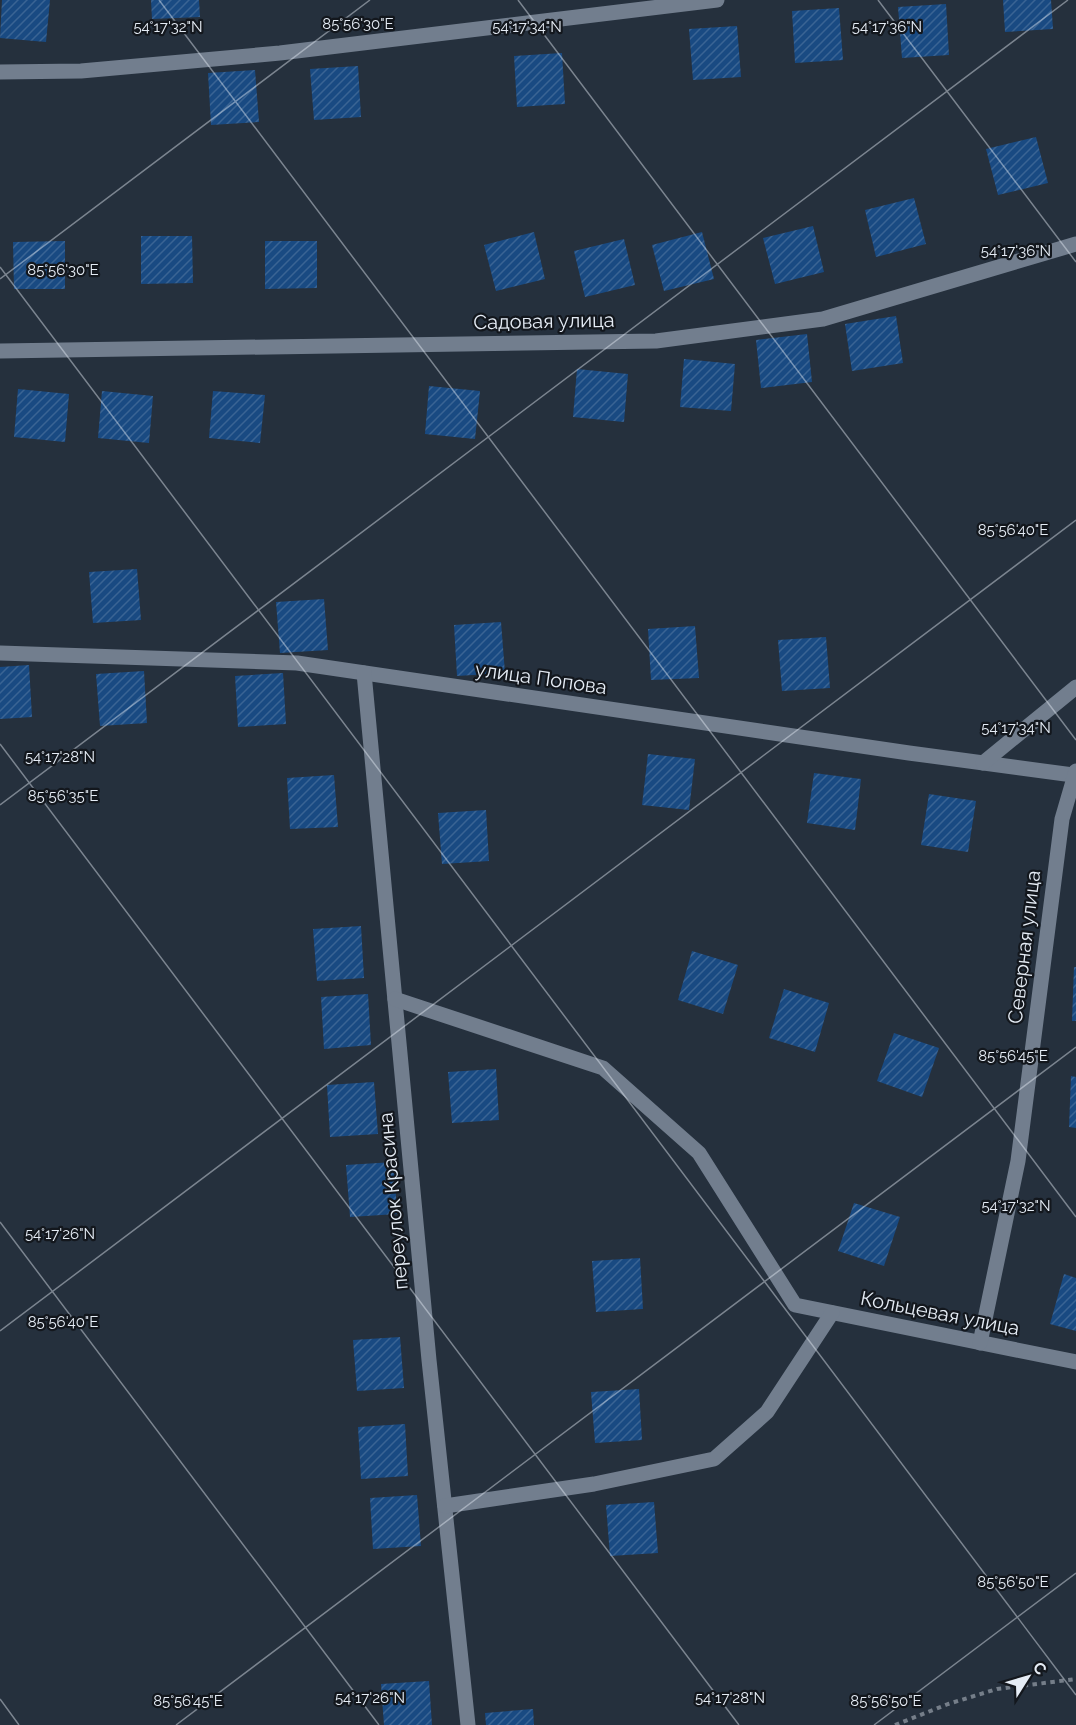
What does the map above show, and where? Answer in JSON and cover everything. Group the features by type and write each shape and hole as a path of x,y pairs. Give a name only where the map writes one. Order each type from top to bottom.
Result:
{"street":[{"path":"0,72 81,71 279,53 717,0"},
{"name":"Садовая улица","path":"0,351 656,341 823,319 1076,244"},
{"name":"улица Попова","path":"0,653 297,663 983,763 1075,773"},
{"name":"переулок Красина","path":"364,673 468,1725"},
{"path":"983,763 1076,687"},
{"name":"Северная улица","path":"980,1342 1018,1161 1062,819 1075,773"},
{"name":"Кольцевая улица","path":"395,999 603,1068 699,1153 795,1305 1076,1362"},
{"path":"445,1506 594,1484 714,1459 768,1412 832,1313"}],"path":[{"path":"895,1725 948,1704 997,1689 1076,1679"}],"building":[{"path":"2,0 50,0 46,42 0,38"},
{"path":"151,0 199,0 200,17 152,19"},
{"path":"1003,0 1051,0 1053,29 1005,32"},
{"path":"946,4 949,55 902,58 898,7"},
{"path":"839,8 843,60 795,63 792,11"},
{"path":"737,26 741,77 693,80 689,29"},
{"path":"562,53 565,104 517,107 514,56"},
{"path":"358,66 361,117 314,120 310,69"},
{"path":"255,70 259,122 211,125 208,73"},
{"path":"1036,137 1048,183 998,195 986,149"},
{"path":"914,198 926,244 876,257 865,210"},
{"path":"813,226 824,272 775,284 763,238"},
{"path":"534,232 545,279 496,291 484,245"},
{"path":"702,232 714,279 664,291 652,245"},
{"path":"141,236 192,236 193,283 141,284"},
{"path":"624,239 635,285 585,297 574,251"},
{"path":"65,241 65,289 14,289 13,242"},
{"path":"265,241 317,241 317,288 265,289"},
{"path":"896,316 903,363 852,371 845,324"},
{"path":"807,334 812,382 761,388 756,340"},
{"path":"684,359 735,364 731,411 680,407"},
{"path":"577,369 628,374 624,422 573,417"},
{"path":"429,386 480,391 475,439 425,434"},
{"path":"18,389 69,394 65,442 14,437"},
{"path":"102,391 153,396 149,443 98,438"},
{"path":"213,391 265,395 260,443 209,438"},
{"path":"137,569 141,620 93,623 89,572"},
{"path":"324,599 328,650 280,653 276,602"},
{"path":"501,622 505,673 457,676 454,625"},
{"path":"695,626 699,678 651,680 648,629"},
{"path":"826,637 830,688 782,691 778,640"},
{"path":"29,665 32,717 0,719 0,667"},
{"path":"144,671 147,723 100,726 96,674"},
{"path":"283,673 286,724 238,727 235,676"},
{"path":"648,754 695,759 689,810 642,805"},
{"path":"814,773 861,779 855,830 807,823"},
{"path":"334,775 338,827 290,829 287,778"},
{"path":"929,794 976,801 968,852 921,845"},
{"path":"486,810 489,861 442,864 438,813"},
{"path":"361,926 364,978 317,981 313,929"},
{"path":"692,951 738,965 723,1014 678,1000"},
{"path":"1074,967 1076,967 1076,1021 1072,1021"},
{"path":"784,989 829,1003 815,1052 769,1038"},
{"path":"368,994 371,1045 324,1049 321,997"},
{"path":"894,1033 939,1048 922,1097 877,1081"},
{"path":"496,1069 499,1120 452,1123 448,1072"},
{"path":"1071,1076 1076,1077 1076,1128 1069,1127"},
{"path":"374,1082 378,1134 330,1137 327,1085"},
{"path":"394,1162 397,1214 350,1217 346,1165"},
{"path":"854,1203 900,1217 884,1266 838,1251"},
{"path":"640,1258 643,1309 596,1312 592,1261"},
{"path":"1064,1274 1076,1278 1076,1331 1050,1324"},
{"path":"400,1337 404,1388 357,1391 353,1340"},
{"path":"639,1389 642,1440 595,1443 591,1392"},
{"path":"405,1424 408,1476 361,1479 358,1427"},
{"path":"417,1495 421,1546 373,1549 370,1498"},
{"path":"654,1502 658,1553 610,1556 606,1505"},
{"path":"429,1681 432,1725 384,1725 381,1684"},
{"path":"533,1709 534,1725 486,1725 485,1713"}]}
